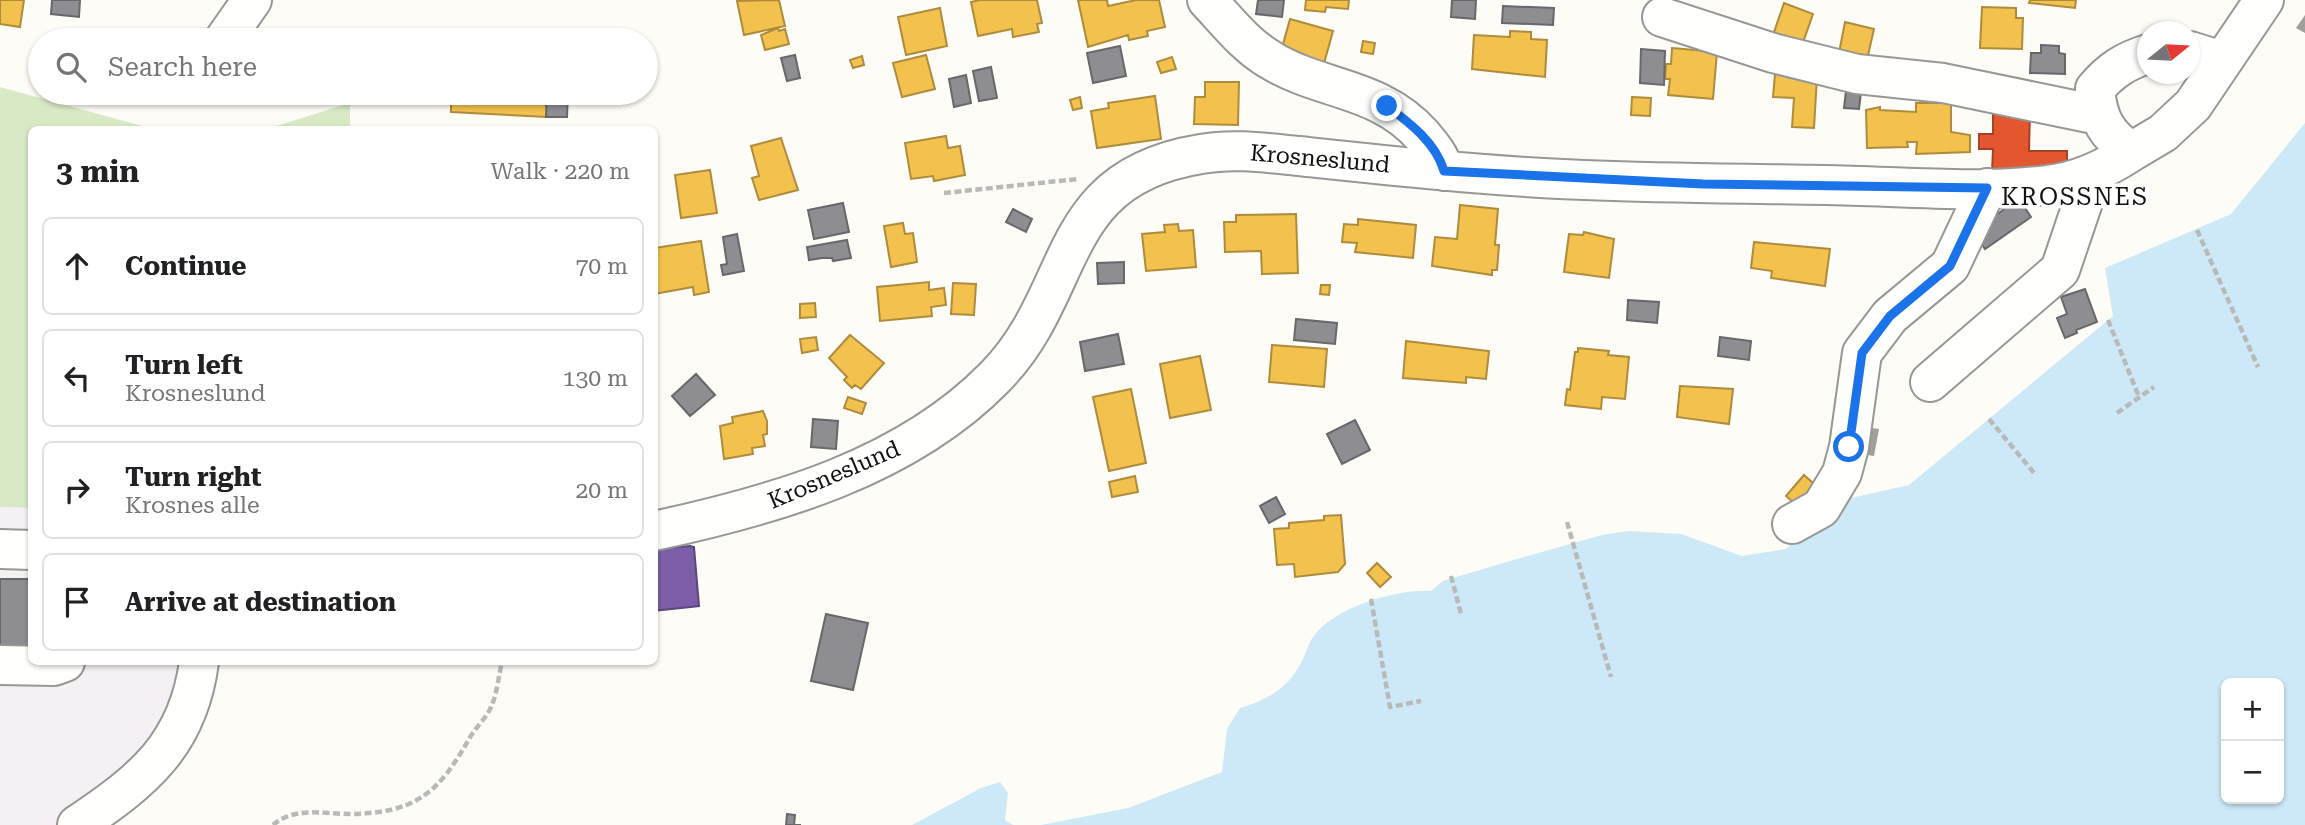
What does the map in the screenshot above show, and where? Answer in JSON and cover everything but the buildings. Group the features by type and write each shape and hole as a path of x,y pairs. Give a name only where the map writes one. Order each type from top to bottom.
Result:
{"street":[{"path":"232,28 252,0"},
{"path":"1207,0 1240,36 1268,59 1387,106 1426,141 1440,157 1444,171"},
{"name":"Krosneslund","path":"658,530 730,515 779,499 881,458 933,429 994,378 1015,354 1040,314 1079,228 1105,196 1141,170 1207,152 1266,153 1444,171 1703,184 1987,188 2049,185 2084,177 2163,133 2193,105 2206,56 2264,0"},
{"path":"1662,17 1773,53 1857,74 1943,83 2098,115"},
{"path":"2131,152 2109,136 2098,115 2095,89 2109,72 2137,59"},
{"path":"1930,382 2060,271 2083,202 2084,177"},
{"path":"1792,524 1821,508 1842,473 1849,447 1862,353 1890,316 1950,266 1987,188"},
{"path":"0,549 28,550"},
{"path":"0,665 57,665"},
{"path":"77,825 155,765 184,722 198,665"}],"path":[{"path":"944,193 1091,177 1097,179 1105,196"},
{"path":"2197,230 2258,367"},
{"path":"2108,320 2139,397"},
{"path":"2117,413 2154,387"},
{"path":"1989,419 2035,474"},
{"path":"1567,522 1611,677"},
{"path":"1451,576 1461,614"},
{"path":"1371,598 1390,707 1421,701"},
{"path":"273,825 284,817 301,812 352,814 389,810 424,797 448,775 488,713 501,665"}],"shaded area":[{"path":"0,507 28,508 28,665 179,665 176,715 144,761 62,825 0,825"}],"green space":[{"path":"0,87 28,95 28,105 66,105 142,126 28,126 28,508 0,507"},
{"path":"344,105 350,105 350,126 277,126"}],"water":[{"path":"2305,123 2305,825 1041,825 1128,808 1222,772 1227,729 1240,708 1268,697 1284,686 1297,670 1311,640 1323,626 1367,602 1401,593 1431,591 1443,581 1602,535 1629,531 1681,534 1742,556 1786,549 1833,502 1909,485 2113,316 2105,268 2231,214"},
{"path":"1000,782 1008,793 1005,820 1013,825 912,825 981,788"}],"district":[{"name":"KROSSNES","path":"2075,197"}],"route":[{"path":"1387,106 1419,132 1440,157 1444,171 1703,184 1987,188 1950,266 1926,289 1890,316 1862,353 1849,447"}]}
